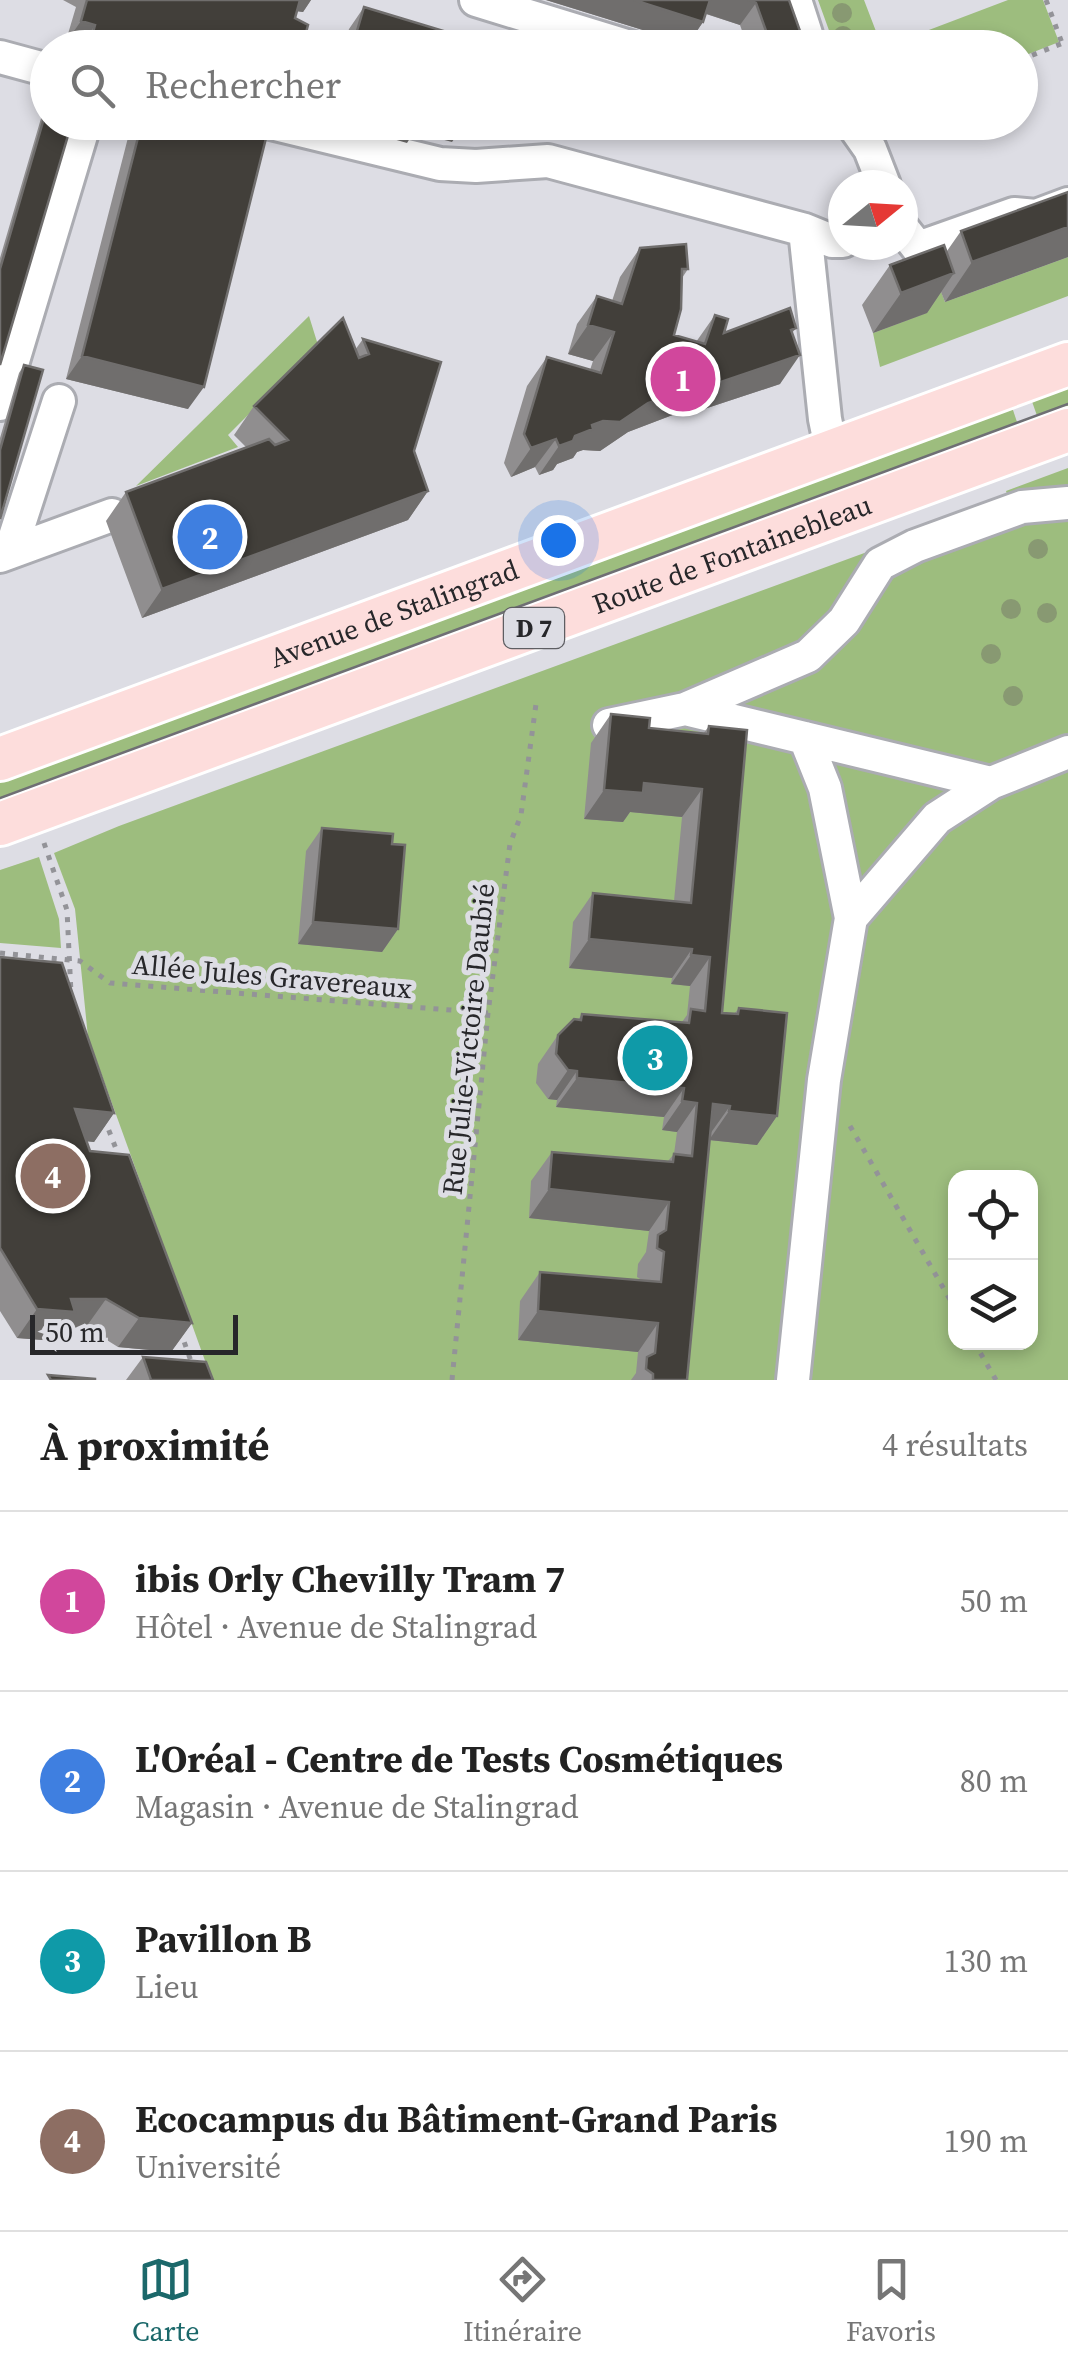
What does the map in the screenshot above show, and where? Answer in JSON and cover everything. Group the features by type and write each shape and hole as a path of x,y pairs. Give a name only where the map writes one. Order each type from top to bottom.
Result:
{"main road":[{"name":"Avenue de Stalingrad","path":"0,759 1068,364"},
{"name":"Route de Fontainebleau","path":"17,818 1065,440"}],"lane":[{"path":"476,0 574,30"},
{"path":"774,0 783,30"},
{"path":"795,0 805,30"},
{"path":"0,57 30,65"},
{"path":"0,404 80,140"},
{"path":"341,140 440,164 548,161 805,230 828,240"},
{"path":"864,140 878,170"},
{"path":"918,248 1014,214 1036,216 1068,204"},
{"path":"805,230 824,419 832,453"},
{"path":"5,554 59,402"},
{"path":"609,725 685,709 808,656 844,621 880,564 914,546 1022,508 1068,503"},
{"path":"5,554 112,515"},
{"path":"685,709 991,784"},
{"path":"793,1380 824,1080 851,918 825,788 805,738"},
{"path":"851,918 937,818 991,784 1068,752"}],"path":[{"path":"1038,53 1065,42 1046,0"},
{"name":"Rue Julie-Victoire Daubié","path":"452,1380 488,1013 510,844 521,815 536,704"},
{"path":"17,818 67,910 72,1009"},
{"name":"Allée Jules Gravereaux","path":"0,953 80,961 110,983 488,1013"},
{"path":"824,1080 948,1296"},
{"path":"102,1112 122,1165 104,1163"},
{"path":"178,1324 197,1377"},
{"path":"979,1350 996,1380"}],"green space":[{"path":"818,0 864,0 875,30 829,30"},
{"path":"1008,0 1043,0 1059,42 1038,50 1038,30 929,30"},
{"path":"1068,257 1068,296 880,367 873,333 926,313 936,278 945,302"},
{"path":"309,316 318,345 228,435 238,447 136,486"},
{"path":"1068,379 1068,417 1041,427 1029,393"},
{"path":"1010,401 1021,434 0,810 0,772"},
{"path":"1068,468 1068,1380 212,1380 88,1037 75,909 54,853 1009,500 1006,491"},
{"path":"39,857 59,919 61,948 0,943 0,870"}],"building":[{"path":"87,0 300,0 295,18 308,25 307,30 94,30 95,25 81,21"},
{"path":"634,0 710,0 703,22"},
{"path":"748,0 789,0 800,30 766,30 756,3"},
{"path":"364,7 440,30 357,30"},
{"path":"38,140 67,140 0,365 0,269"},
{"path":"137,140 266,140 204,387 82,356"},
{"path":"1068,192 1068,227 972,262 961,231"},
{"path":"686,244 688,269 682,269 681,309 674,335 705,344 715,315 728,319 724,333 790,308 796,328 791,330 800,355 715,384 704,382 648,403 620,422 592,425 593,429 559,446 556,439 531,448 524,434 547,357 601,373 614,332 588,325 597,296 622,304 640,248"},
{"path":"944,245 954,273 901,293 890,265 918,260 918,255"},
{"path":"343,318 359,358 369,354 363,339 441,362 414,451 428,491 162,589 126,492 269,439 275,445 288,440 254,406"},
{"path":"24,365 43,370 0,519 0,450"},
{"path":"611,714 650,718 649,728 708,734 709,726 747,730 722,1013 738,1014 739,1008 787,1013 777,1116 729,1111 730,1106 713,1104 687,1380 653,1380 653,1374 646,1369 647,1357 655,1353 658,1323 538,1311 540,1272 661,1282 664,1252 657,1248 658,1235 666,1230 669,1202 549,1189 552,1152 673,1162 674,1154 692,1156 697,1103 682,1101 684,1088 577,1078 577,1071 568,1070 556,1054 558,1035 574,1019 581,1020 582,1014 689,1023 691,1009 705,1011 710,957 691,955 692,949 589,939 593,893 691,903 702,789 644,783 643,793 604,790"},
{"path":"322,828 393,834 392,844 405,845 398,929 313,922"},
{"path":"0,957 62,963 114,1113 75,1109 90,1151 129,1155 192,1323 139,1318 106,1299 71,1299 75,1312 37,1309 0,1248"},
{"path":"143,1357 206,1362 213,1380 151,1380"},
{"path":"48,1375 95,1379 95,1380 51,1380"}],"tram line":[{"path":"0,798 1068,404"}],"place":[{"name":"ibis Orly Chevilly Tram 7","path":"683,379"},
{"name":"L'Oréal - Centre de Tests Cosmétiques","path":"210,537"},
{"name":"Pavillon B","path":"655,1058"},
{"name":"Ecocampus du Bâtiment-Grand Paris","path":"53,1176"}]}
